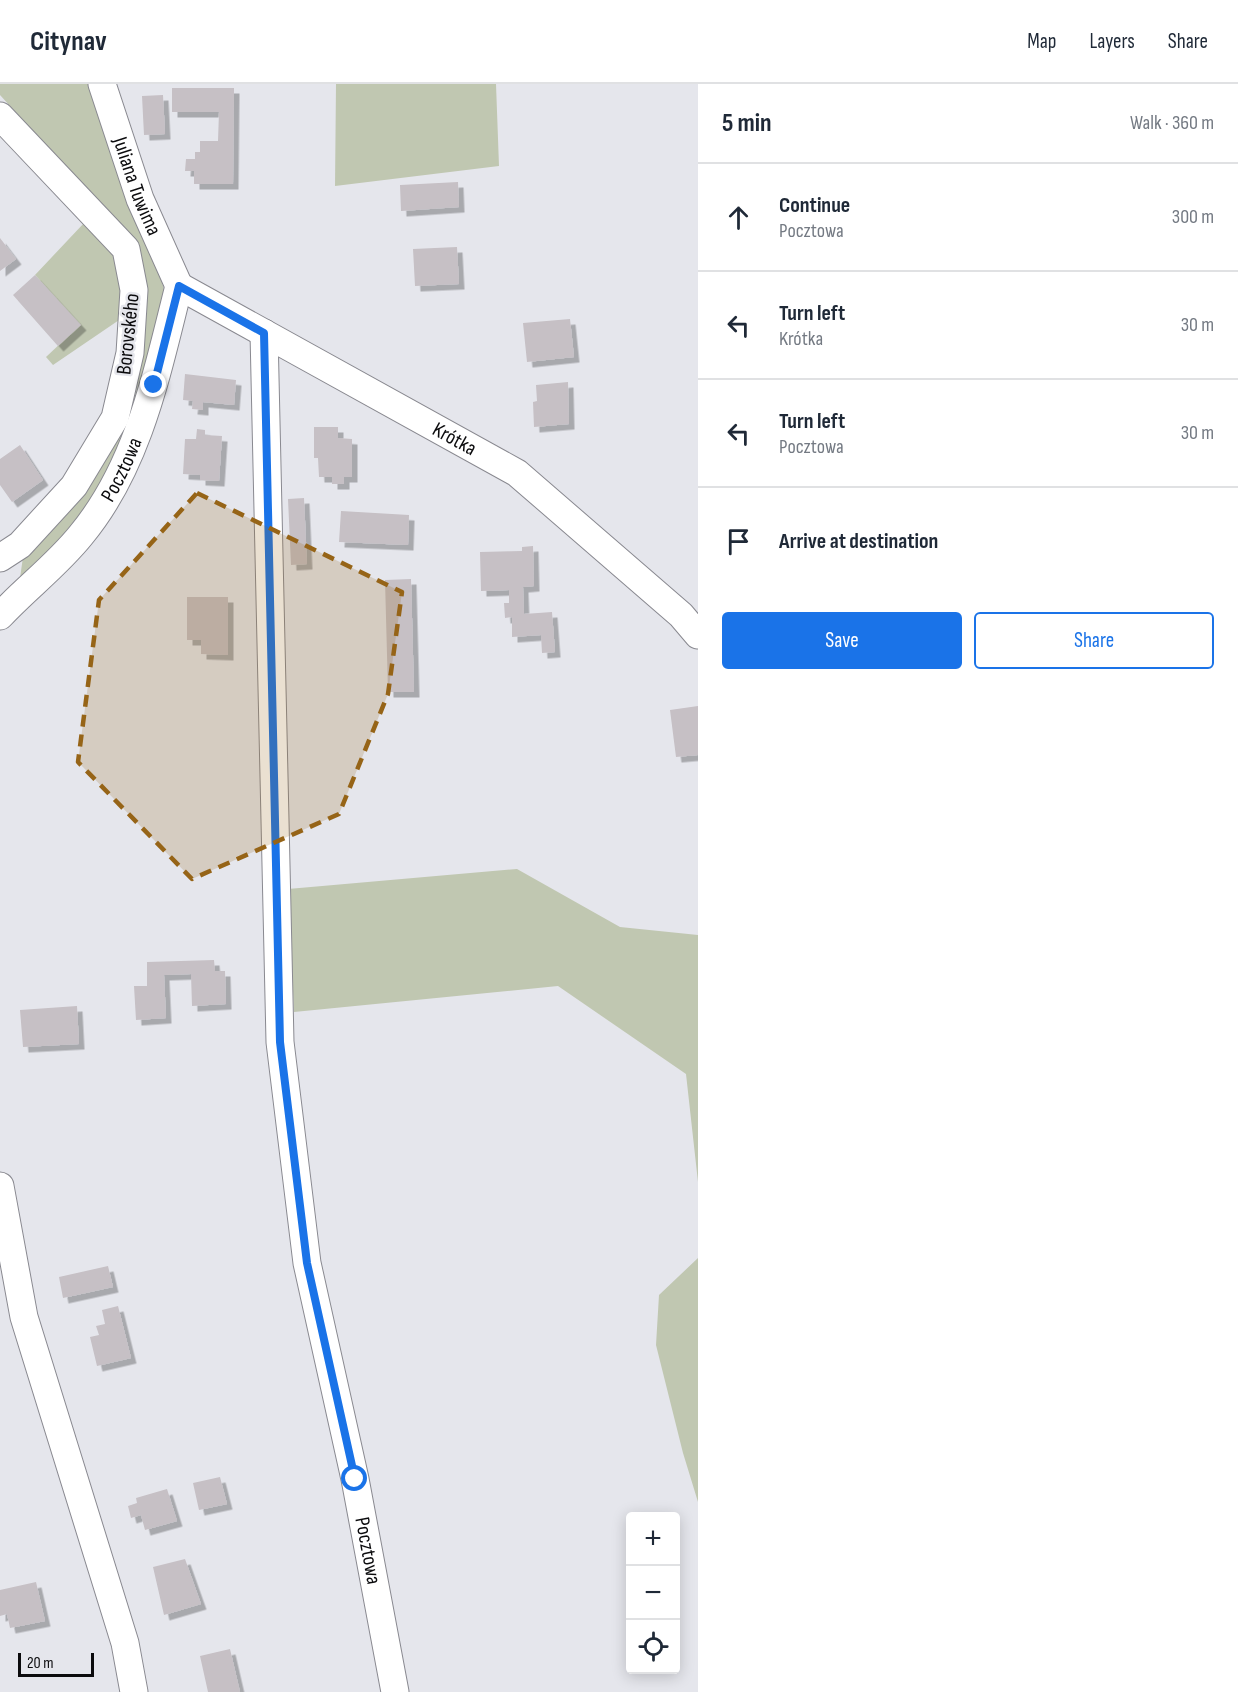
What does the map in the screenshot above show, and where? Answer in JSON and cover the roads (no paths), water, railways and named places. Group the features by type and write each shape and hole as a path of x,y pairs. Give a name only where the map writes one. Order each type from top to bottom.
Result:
{"street":[{"name":"Juliana Tuwima","path":"102,84 140,199 179,286"},
{"name":"Borovského","path":"0,116 126,249 134,290 130,353 115,418 74,486 20,545 0,558"},
{"name":"Krótka","path":"179,286 517,473 681,615 698,635"},
{"name":"Pocztowa","path":"0,616 81,535 107,499 129,454 154,385 179,286"},
{"name":"Pocztowa","path":"264,333 280,1042 307,1263 355,1479 395,1692"},
{"path":"0,1185 24,1317 124,1643 134,1692"}]}
